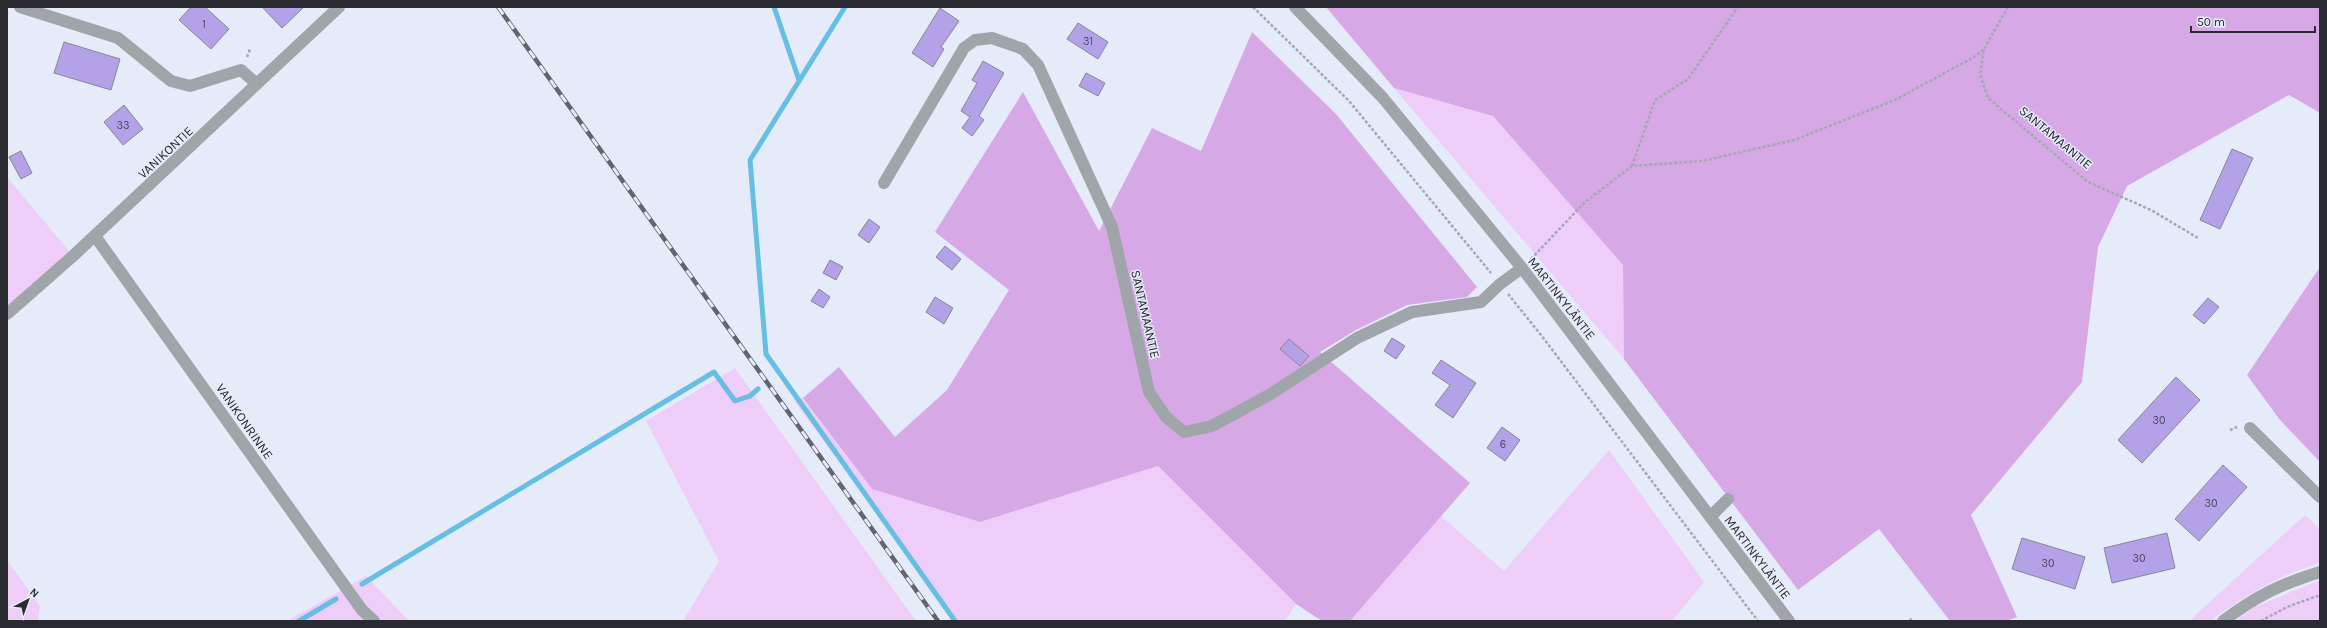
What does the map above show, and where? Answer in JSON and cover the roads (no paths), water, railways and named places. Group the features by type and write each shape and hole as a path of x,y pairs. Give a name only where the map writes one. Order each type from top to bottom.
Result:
{"street":[{"path":"20,7 118,38 171,81 190,86 241,70 257,84"},
{"name":"VANIKONTIE","path":"7,314 95,236 339,7"},
{"name":"MARTINKYLÄNTIE","path":"1295,7 1383,98 1522,268 1789,621"},
{"name":"SANTAMAANTIE","path":"884,183 964,48 975,40 992,38 1023,49 1038,65 1112,227 1149,392 1166,417 1184,432 1212,426 1269,394 1357,338 1405,315 1412,312 1482,302 1500,284 1522,268"},
{"name":"VANIKONRINNE","path":"95,236 362,610 374,621"},
{"path":"2250,428 2320,497"},
{"path":"1710,516 1728,499"},
{"path":"2223,621 2247,603 2276,587 2320,572"}],"waterway":[{"path":"774,7 799,80"},
{"path":"845,7 750,160 766,354 955,621"},
{"path":"362,584 714,372 735,401 750,396 758,389"},
{"path":"299,621 336,599"}],"railway":[{"path":"498,7 938,621"}]}
